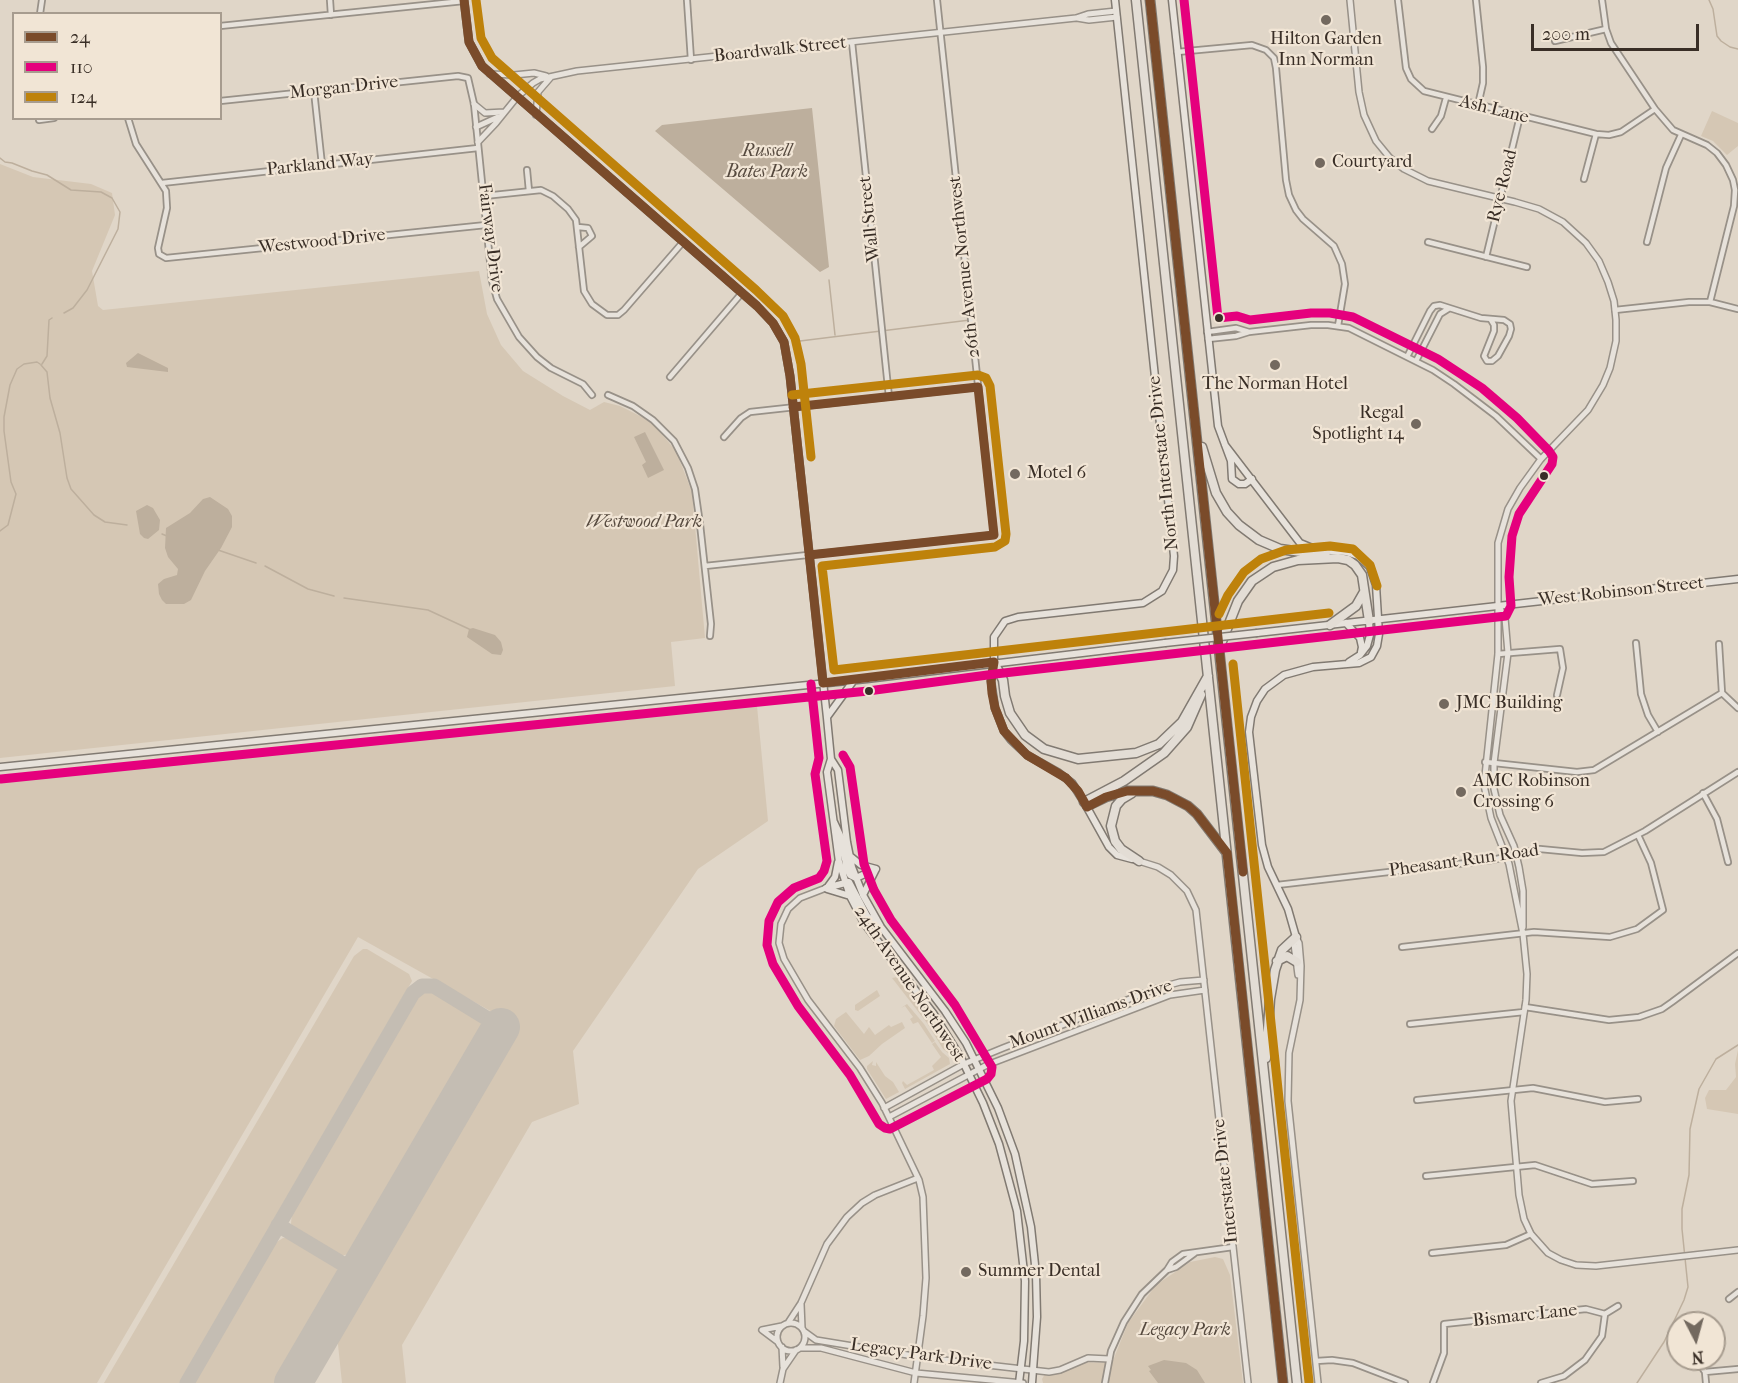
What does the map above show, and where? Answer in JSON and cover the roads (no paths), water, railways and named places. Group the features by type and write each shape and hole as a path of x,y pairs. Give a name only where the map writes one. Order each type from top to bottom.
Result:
{"highway":[{"path":"1136,0 1283,1383"},
{"path":"1150,0 1297,1383"},
{"path":"1193,410 1210,476 1222,505 1231,517 1252,536 1273,546 1296,552 1326,552"},
{"path":"1219,650 1242,594 1256,577 1274,567 1298,560 1343,559 1351,562 1360,571 1369,621"},
{"path":"1330,625 1356,606 1365,589"},
{"path":"994,662 1003,680 1010,713 1025,735 1044,749 1078,759 1136,753 1160,744 1182,722 1208,675"},
{"path":"1085,804 1145,768 1173,745 1193,717 1208,675"},
{"path":"1085,804 1117,793 1138,790 1167,795 1188,806 1227,853"},
{"path":"1138,790 1128,794 1116,806 1111,826 1115,841 1121,849 1138,861"},
{"path":"1265,1082 1270,999 1277,961 1282,950 1296,937"},
{"path":"1277,961 1287,956 1297,962"}],"main road":[{"name":"24th Avenue Northwest","path":"464,0 469,42 477,58 490,74 765,314 783,342 794,407 827,718 831,759 827,772 838,861 850,897 874,938 933,1013 964,1064 999,1144 1017,1211 1025,1281 1025,1322 1020,1383"},
{"name":"North Interstate Drive","path":"1115,0 1174,556 1173,570 1162,591 1143,603 1010,618 1001,624 994,637 991,681 995,708 1011,740 1027,755 1066,778 1085,804 1108,846 1117,855 1138,861"},
{"path":"1172,0 1218,426 1231,461 1231,475 1234,482 1242,484 1252,479"},
{"path":"1225,445 1295,538 1305,546 1326,552 1346,552 1358,556 1366,562 1375,578 1379,641 1374,654 1363,662 1304,669 1284,675 1265,689 1254,708 1250,732 1260,831 1266,859 1288,909 1296,937"},
{"name":"West Robinson Street","path":"0,767 855,680 994,662 1735,579"},
{"path":"1349,663 1360,655 1369,641 1369,621"},
{"path":"1346,623 1360,638 1362,647 1360,655"},
{"path":"827,718 855,680"},
{"name":"24th Avenue Northwest","path":"831,759 838,770 849,855 863,895 882,928 945,1011 975,1059 1006,1128 1027,1204 1034,1244 1037,1293 1032,1383"},
{"path":"831,814 840,835 850,875 856,878 876,869"},
{"path":"849,855 861,865 876,869"},
{"path":"826,888 835,876 838,861"},
{"path":"863,895 876,869"},
{"path":"826,888 845,882 852,885 867,916 882,928"},
{"path":"826,888 850,897"}],"street":[{"path":"330,0 331,15"},
{"path":"222,26 464,0"},
{"path":"687,0 691,60"},
{"name":"26th Avenue Northwest","path":"809,555 994,535 937,0"},
{"path":"1350,0 1361,105 1367,123 1383,150 1404,169 1428,181 1501,198 1539,209 1552,216 1581,237 1599,261 1615,310 1614,351 1610,368 1600,391 1584,415 1541,459 1516,493 1508,509 1498,543 1498,654 1485,762 1485,796 1491,818 1507,857 1523,934 1528,980 1512,1090 1512,1116 1521,1204 1531,1234 1540,1246 1555,1258 1576,1265 1596,1266 1738,1250"},
{"name":"Ash Lane","path":"1398,0 1404,57 1411,79 1424,91 1596,134 1609,135 1621,132 1655,110"},
{"path":"1476,0 1483,67 1483,83 1478,105"},
{"path":"1602,0 1606,28 1615,50 1655,110 1667,125 1681,135 1707,145 1717,153 1730,173 1735,190 1734,207 1710,302"},
{"name":"Boardwalk Street","path":"478,145 517,97 536,81 577,71 1076,18 1088,14 1116,14"},
{"path":"1555,41 1606,28"},
{"name":"Wall Street","path":"852,42 889,397"},
{"path":"1177,52 1252,45 1266,50 1274,58 1289,195 1303,219 1334,246 1342,264 1345,284 1338,326"},
{"path":"490,74 534,73 551,77 538,92 536,115"},
{"name":"Morgan Drive","path":"222,101 458,76 467,77"},
{"name":"Fairway Drive","path":"467,77 470,81 474,104 494,290 519,337 544,364 583,384 592,395"},
{"path":"314,91 322,165"},
{"path":"1432,129 1441,116 1446,98"},
{"path":"474,104 485,113 502,114"},
{"path":"476,128 502,114"},
{"name":"Rye Road","path":"1486,257 1520,116"},
{"path":"129,120 136,144 162,183"},
{"path":"1584,179 1596,134"},
{"path":"1647,242 1666,168 1681,135"},
{"name":"Parkland Way","path":"162,183 478,145"},
{"path":"527,170 529,191"},
{"name":"Westwood Drive","path":"162,183 166,191 167,204 158,243 159,254 166,258 486,225"},
{"path":"484,196 541,190 553,196 572,213 578,227 586,296 600,312 611,316 618,315 624,310 683,242"},
{"path":"578,227 588,228 592,236 579,247"},
{"path":"1428,242 1527,267"},
{"path":"670,377 741,294"},
{"path":"1615,310 1689,302 1710,302 1738,309"},
{"path":"1407,357 1432,308 1440,305 1491,320 1504,320 1511,326 1509,336 1498,356 1492,361 1487,361 1484,356 1494,331 1491,320"},
{"path":"1416,361 1440,314 1450,309"},
{"path":"1208,339 1311,325 1338,326 1360,333 1433,370 1475,398 1541,459"},
{"path":"1207,332 1236,328 1249,332"},
{"path":"724,436 747,414 978,387"},
{"path":"608,395 633,406 653,420 674,441 695,489 711,624 710,636"},
{"path":"705,566 809,555"},
{"path":"1499,606 1506,618 1508,653 1494,763 1494,789 1498,809 1516,854 1523,891 1523,934"},
{"path":"1636,644 1641,694 1648,715 1658,732"},
{"path":"1719,644 1722,693 1738,708"},
{"path":"1498,654 1560,649 1563,668 1557,695"},
{"path":"1485,762 1577,772 1588,771 1604,766 1722,693"},
{"name":"Pheasant Run Road","path":"1276,885 1481,861 1540,849 1582,853 1604,852 1638,835 1738,772"},
{"path":"1703,793 1717,819 1728,862"},
{"path":"1402,947 1557,932 1610,937 1637,929 1663,910 1651,862 1638,835"},
{"name":"North Interstate Drive","path":"1138,861 1158,867 1171,875 1180,882 1192,901 1198,924 1204,980"},
{"path":"826,888 800,898 784,914 779,931 781,950 808,1000 860,1068 889,1117 918,1178 923,1197 926,1278 914,1383"},
{"path":"1296,937 1300,989"},
{"path":"1296,937 1299,943 1301,966 1299,1012 1289,1053 1287,1084 1318,1383"},
{"path":"1410,1024 1525,1010 1609,1020 1639,1017 1662,1009 1738,953"},
{"name":"Interstate Drive","path":"1204,980 1248,1383"},
{"name":"Mount Williams Drive","path":"884,1108 975,1059 1158,988 1180,982 1204,980"},
{"name":"Mount Williams Drive","path":"889,1117 980,1069 1170,995 1205,990"},
{"path":"1417,1100 1538,1088 1605,1102 1638,1099"},
{"path":"1426,1176 1517,1166 1543,1166 1592,1184 1633,1181"},
{"path":"788,1323 801,1303 827,1244 847,1217 875,1195 918,1178"},
{"path":"1432,1253 1506,1245 1531,1234"},
{"path":"1105,1383 1116,1337 1142,1294 1184,1254 1233,1247"},
{"path":"1729,1299 1738,1292"},
{"path":"783,1369 805,1341 801,1303"},
{"path":"1541,1383 1564,1376 1585,1360 1602,1336 1605,1314 1618,1306"},
{"name":"Bismarc Lane","path":"1433,1383 1444,1353 1444,1324 1586,1309 1605,1314"},
{"path":"798,1349 788,1351 762,1330 795,1323 804,1330"},
{"path":"780,1383 783,1369 777,1334 782,1326"},
{"name":"Legacy Park Drive","path":"804,1330 816,1340 918,1357 1034,1370 1055,1371 1088,1358 1109,1359"},
{"name":"Legacy Park Drive","path":"798,1349 821,1348 916,1373 1020,1383"},
{"path":"1316,1361 1332,1360 1353,1364 1405,1383"},
{"path":"1706,1383 1705,1372 1738,1369"}],"waterway":[{"path":"1709,0 1713,9 1717,36 1730,47 1738,49"},
{"path":"0,158 5,162 47,175 71,190 101,192 112,198 120,212 118,229 87,290 73,308 64,313"},
{"path":"829,280 835,335"},
{"path":"42,364 47,356 49,320 52,318"},
{"path":"800,341 970,320"},
{"path":"0,531 8,525 16,494 11,482 4,431 4,417 10,385 17,369 24,364 37,362 40,364"},
{"path":"41,365 47,372 50,398 60,433 67,478 71,489 94,515 105,522 127,525"},
{"path":"162,534 167,536"},
{"path":"218,550 256,563"},
{"path":"265,566 308,589 334,596"},
{"path":"344,598 428,610 469,629"},
{"path":"1637,1383 1664,1342 1688,1287 1682,1209 1689,1175 1690,1129 1699,1089 1716,1059 1738,1045"}],"place":[{"name":"Hilton Garden Inn Norman","path":"1326,20"},
{"name":"Courtyard","path":"1320,163"},
{"name":"The Norman Hotel","path":"1275,365"},
{"name":"Regal Spotlight 14","path":"1416,424"},
{"name":"Motel 6","path":"1015,474"},
{"name":"JMC Building","path":"1444,704"},
{"name":"AMC Robinson Crossing 6","path":"1461,792"},
{"name":"Summer Dental","path":"966,1272"}],"park label":[{"name":"Russell Bates Park","path":"767,162"},
{"name":"Westwood Park","path":"644,523"},
{"name":"Legacy Park","path":"1185,1331"}]}
